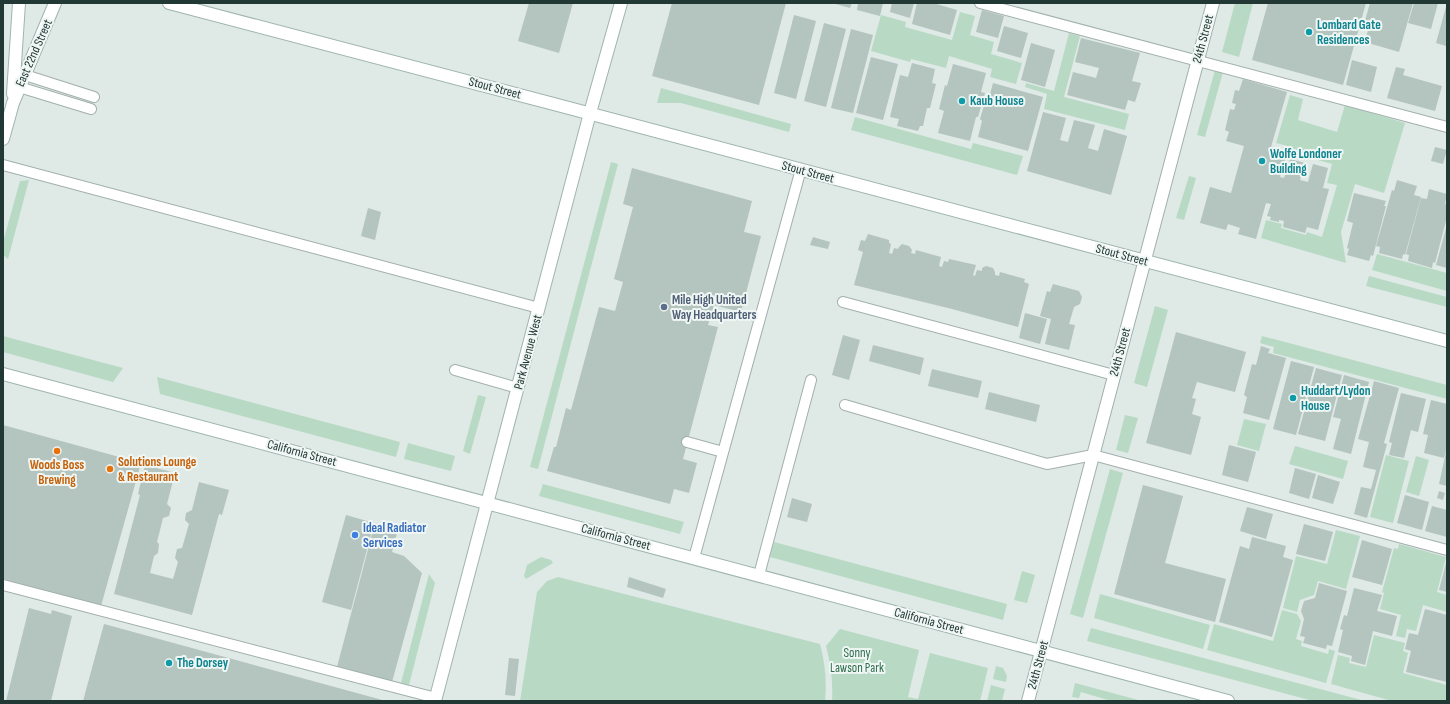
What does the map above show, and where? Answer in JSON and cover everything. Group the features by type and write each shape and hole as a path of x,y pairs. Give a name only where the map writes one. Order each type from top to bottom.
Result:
{"street":[{"name":"East 22nd Street","path":"13,103 19,3"},
{"name":"East 22nd Street","path":"3,139 19,87 55,3"},
{"name":"Stout Street","path":"169,3 590,113 1447,341"},
{"name":"Park Avenue West","path":"435,700 590,113 621,3"},
{"name":"24th Street","path":"1028,701 1212,3"},
{"name":"California Street","path":"3,374 1228,701"}],"lane":[{"path":"980,3 1447,127"},
{"path":"25,75 94,98"},
{"path":"19,87 91,109"},
{"path":"3,165 539,308"},
{"path":"694,558 801,170"},
{"path":"843,302 1114,375"},
{"path":"455,370 518,388"},
{"path":"759,575 811,380"},
{"path":"845,405 1047,464 1093,456 1447,550"},
{"path":"687,442 723,452"},
{"path":"3,585 435,700"}],"green space":[{"path":"1235,3 1253,3 1239,57 1222,52"},
{"path":"960,12 975,16 970,35 994,42 991,54 1022,63 1016,84 990,77 992,69 949,56 946,68 911,59 910,62 871,51 881,15 906,22 905,27 952,40"},
{"path":"1069,33 1080,36 1064,97 1129,114 1125,130 1044,109 1047,94 1025,87 1026,83 1054,91"},
{"path":"1215,70 1223,72 1205,137 1197,135"},
{"path":"661,88 791,124 789,132 681,103 657,103"},
{"path":"1290,95 1303,99 1298,120 1337,132 1345,105 1405,123 1384,193 1355,184 1341,232 1346,263 1261,238 1266,220 1282,224 1281,228 1306,235 1307,232 1322,237 1337,185 1327,183 1332,164 1290,152 1291,147 1276,143"},
{"path":"855,117 971,149 973,143 1023,156 1017,175 851,130"},
{"path":"611,162 618,164 538,469 530,467"},
{"path":"1189,176 1196,178 1184,220 1176,218"},
{"path":"29,180 8,259 3,255 3,242 20,181"},
{"path":"1377,254 1447,273 1447,291 1372,270"},
{"path":"1369,276 1447,297 1447,307 1366,286"},
{"path":"1155,306 1168,310 1147,387 1134,383"},
{"path":"3,336 123,368 113,382 3,352"},
{"path":"1262,336 1447,385 1447,399 1273,353 1274,347 1260,343"},
{"path":"157,377 400,442 396,457 160,394"},
{"path":"478,395 486,397 470,454 463,451"},
{"path":"1125,415 1138,418 1128,453 1116,450"},
{"path":"1244,419 1266,424 1259,451 1237,445"},
{"path":"408,443 455,456 451,471 404,459"},
{"path":"1295,446 1348,461 1343,479 1289,464"},
{"path":"1386,455 1409,461 1393,523 1370,517"},
{"path":"1416,456 1429,460 1419,496 1406,492"},
{"path":"1110,469 1123,473 1083,618 1070,614"},
{"path":"543,484 684,522 680,534 539,496"},
{"path":"1336,530 1360,536 1346,589 1318,581 1314,595 1300,600 1297,612 1283,608 1296,556 1327,564"},
{"path":"774,542 1007,604 1003,620 770,557"},
{"path":"1399,544 1446,557 1437,592 1447,595 1447,612 1423,605 1416,631 1407,629 1405,638 1396,636 1401,615 1380,609 1384,593 1382,592 1394,548 1398,549"},
{"path":"541,557 551,560 553,563 526,579 524,576 527,565"},
{"path":"1022,571 1035,575 1027,603 1014,600"},
{"path":"429,574 435,583 409,685 401,683"},
{"path":"558,577 820,644 825,672 825,701 520,701 537,592 547,581"},
{"path":"1100,594 1210,625 1203,649 1094,618"},
{"path":"1282,610 1297,614 1301,621 1296,639 1302,641 1301,646 1328,654 1329,649 1335,651 1326,683 1207,650 1214,624 1273,641"},
{"path":"1091,628 1365,701 1313,701 1087,641"},
{"name":"Sonny Lawson Park","path":"840,629 919,650 908,697 918,699 930,653 988,668 980,701 832,701 831,674 826,646"},
{"path":"1374,635 1405,643 1403,651 1408,653 1403,673 1447,685 1446,701 1392,701 1331,684 1338,655 1350,658 1349,663 1366,667"},
{"path":"996,666 1003,668 1007,676 1006,682 993,679"},
{"path":"1075,683 1142,701 1111,701 1081,692 1079,698 1072,697"},
{"path":"991,685 1005,689 1002,701 987,701"}],"building":[{"path":"529,3 573,3 559,53 518,41"},
{"path":"672,3 786,3 759,105 652,76"},
{"path":"832,3 852,3 850,8"},
{"path":"858,3 883,3 880,16 857,10"},
{"path":"892,3 914,3 910,18 890,12"},
{"path":"917,3 933,3 957,10 950,35 912,24"},
{"name":"Lombard Gate Residences","path":"1268,3 1366,3 1343,85 1252,60"},
{"path":"1370,3 1413,3 1399,52 1365,42 1369,26 1364,24"},
{"path":"1414,3 1438,3 1431,29 1408,23"},
{"path":"1447,3 1447,42 1446,46 1436,43"},
{"path":"982,10 1004,16 998,38 976,32"},
{"path":"794,15 816,21 796,99 774,93"},
{"path":"824,23 846,29 826,107 804,101"},
{"path":"1004,26 1028,33 1021,58 997,51"},
{"path":"851,29 873,35 853,113 831,108"},
{"path":"1081,38 1140,53 1132,81 1141,83 1135,102 1128,100 1125,110 1067,95 1073,72 1096,78 1099,68 1075,62"},
{"path":"1031,43 1055,50 1045,87 1021,80"},
{"path":"871,57 898,64 883,120 856,113"},
{"path":"1352,60 1377,67 1371,92 1346,85"},
{"path":"912,63 935,69 932,83 936,84 930,108 927,108 923,126 920,126 918,131 897,126 899,119 890,117 900,75 908,77"},
{"name":"Kaub House","path":"953,64 986,73 981,92 985,93 978,117 976,117 970,141 938,133 944,111 939,109 945,85 947,86"},
{"path":"1396,67 1405,69 1403,75 1442,86 1435,111 1387,98"},
{"name":"Wolfe Londoner Building","path":"1243,79 1287,92 1271,147 1287,152 1280,177 1284,178 1290,159 1305,163 1300,180 1308,182 1313,164 1328,168 1323,188 1329,189 1318,230 1307,227 1305,233 1283,227 1284,221 1279,220 1279,222 1270,220 1271,217 1267,216 1271,204 1266,203 1256,239 1238,234 1240,228 1228,224 1226,230 1200,223 1210,187 1231,193 1244,146 1226,141 1229,132 1225,130 1230,109 1234,110 1236,104 1232,103 1235,90 1239,91"},
{"path":"993,83 1043,97 1028,151 978,137 982,121 980,119 985,102 988,102"},
{"path":"1043,112 1066,118 1060,140 1068,142 1074,120 1095,125 1088,148 1098,151 1104,129 1127,136 1111,195 1027,171"},
{"path":"1435,147 1447,150 1443,164 1431,161"},
{"path":"632,168 752,201 744,232 761,236 741,312 714,305 708,325 718,327 683,459 697,463 689,493 674,489 670,504 547,471 554,447 556,447 566,408 571,410 599,307 615,311 623,282 614,279 633,207 623,204"},
{"path":"1397,180 1417,186 1414,195 1421,197 1405,255 1403,254 1402,259 1379,253 1380,247 1376,246 1392,190 1394,191"},
{"path":"1429,189 1447,194 1445,204 1447,205 1447,217 1435,263 1433,262 1432,268 1408,261 1409,255 1406,254 1421,198 1427,199"},
{"path":"1354,193 1386,201 1373,256 1371,255 1369,261 1347,255 1349,249 1347,248 1353,223 1347,221"},
{"path":"368,208 381,212 375,240 361,236"},
{"path":"1447,225 1447,268 1436,265"},
{"path":"868,234 889,240 889,243 891,244 889,253 892,254 894,248 898,249 902,244 909,246 912,250 911,253 915,254 916,250 941,257 939,266 942,267 944,261 948,262 949,259 976,265 973,275 975,276 977,270 982,271 982,268 986,266 993,268 995,275 999,276 1000,272 1025,279 1024,282 1029,284 1018,327 854,285 863,252 858,250 861,240 865,241"},
{"path":"813,237 830,242 828,249 810,245"},
{"path":"1053,284 1079,291 1082,297 1080,304 1074,307 1069,324 1075,325 1069,350 1045,344 1051,319 1040,316 1047,291 1050,292"},
{"path":"1025,313 1047,319 1040,344 1019,338"},
{"path":"1176,332 1246,352 1235,392 1197,382 1192,398 1196,399 1192,414 1201,417 1191,455 1146,443"},
{"path":"843,335 860,340 849,380 832,375"},
{"path":"873,345 924,358 920,375 869,361"},
{"path":"1261,346 1270,349 1268,353 1286,358 1269,420 1243,413 1247,397 1244,395 1252,364 1256,365"},
{"name":"Huddart/Lydon House","path":"1291,361 1314,367 1296,435 1273,429"},
{"path":"1316,368 1342,375 1325,441 1298,434"},
{"path":"932,369 982,381 978,398 928,386"},
{"path":"1344,375 1369,382 1351,454 1333,449 1341,419 1333,417"},
{"path":"1374,381 1399,388 1384,443 1387,444 1367,518 1354,514 1361,487 1371,489 1376,470 1363,467 1369,442 1358,439"},
{"path":"989,392 1040,405 1036,422 985,409"},
{"path":"1401,393 1426,399 1418,432 1411,430 1404,458 1389,455 1392,443 1389,442"},
{"path":"1431,400 1447,404 1447,447 1444,458 1424,453 1428,435 1423,434"},
{"path":"3,425 141,463 101,606 3,579"},
{"path":"1229,445 1256,452 1248,482 1222,475"},
{"path":"1447,452 1447,486 1439,484"},
{"path":"145,465 175,473 167,504 171,508 169,516 163,518 157,542 159,544 158,553 154,556 150,573 173,579 178,562 175,558 177,549 182,548 189,524 185,520 186,513 192,510 199,482 229,490 222,515 219,514 192,615 114,594 140,495 138,494"},
{"path":"1295,468 1316,474 1309,499 1289,493"},
{"path":"1318,475 1340,482 1333,504 1312,498"},
{"path":"1143,485 1183,496 1165,563 1226,579 1215,622 1114,594"},
{"path":"1439,491 1445,493 1443,500 1437,498"},
{"path":"1405,495 1429,502 1422,530 1397,523"},
{"path":"792,498 812,504 807,522 787,517"},
{"path":"1432,506 1447,510 1447,537 1425,531"},
{"path":"1247,507 1273,514 1266,539 1240,531"},
{"path":"346,515 374,523 351,610 322,602"},
{"path":"375,523 398,529 392,552 404,556 422,573 392,682 337,667"},
{"path":"1304,524 1333,532 1325,561 1296,554"},
{"path":"1252,537 1286,546 1283,557 1293,560 1272,637 1219,622 1240,546 1249,549"},
{"path":"1362,540 1392,549 1382,585 1352,577"},
{"path":"1447,563 1447,592 1439,590"},
{"path":"629,577 666,589 663,598 627,587"},
{"path":"1319,583 1347,591 1332,646 1327,645 1326,649 1303,643 1305,637 1300,636 1304,619 1301,611 1304,601 1315,598"},
{"path":"1354,588 1382,595 1377,611 1397,616 1392,636 1373,631 1365,665 1351,661 1352,656 1338,652 1343,630 1340,629 1344,615 1347,616"},
{"path":"29,608 51,614 52,610 72,616 51,701 6,701"},
{"path":"1425,609 1447,615 1447,682 1406,672 1411,651 1405,649 1409,633 1418,635"},
{"name":"The Dorsey","path":"104,624 386,701 83,701"},
{"path":"509,658 519,659 515,696 505,695"}],"place":[{"name":"Lombard Gate Residences","path":"1309,32"},
{"name":"Kaub House","path":"962,101"},
{"name":"Wolfe Londoner Building","path":"1262,161"},
{"name":"Mile High United Way Headquarters","path":"664,307"},
{"name":"Huddart/Lydon House","path":"1293,398"},
{"name":"Woods Boss Brewing","path":"57,451"},
{"name":"Solutions Lounge & Restaurant","path":"110,469"},
{"name":"Ideal Radiator Services","path":"355,535"},
{"name":"The Dorsey","path":"169,663"}]}
